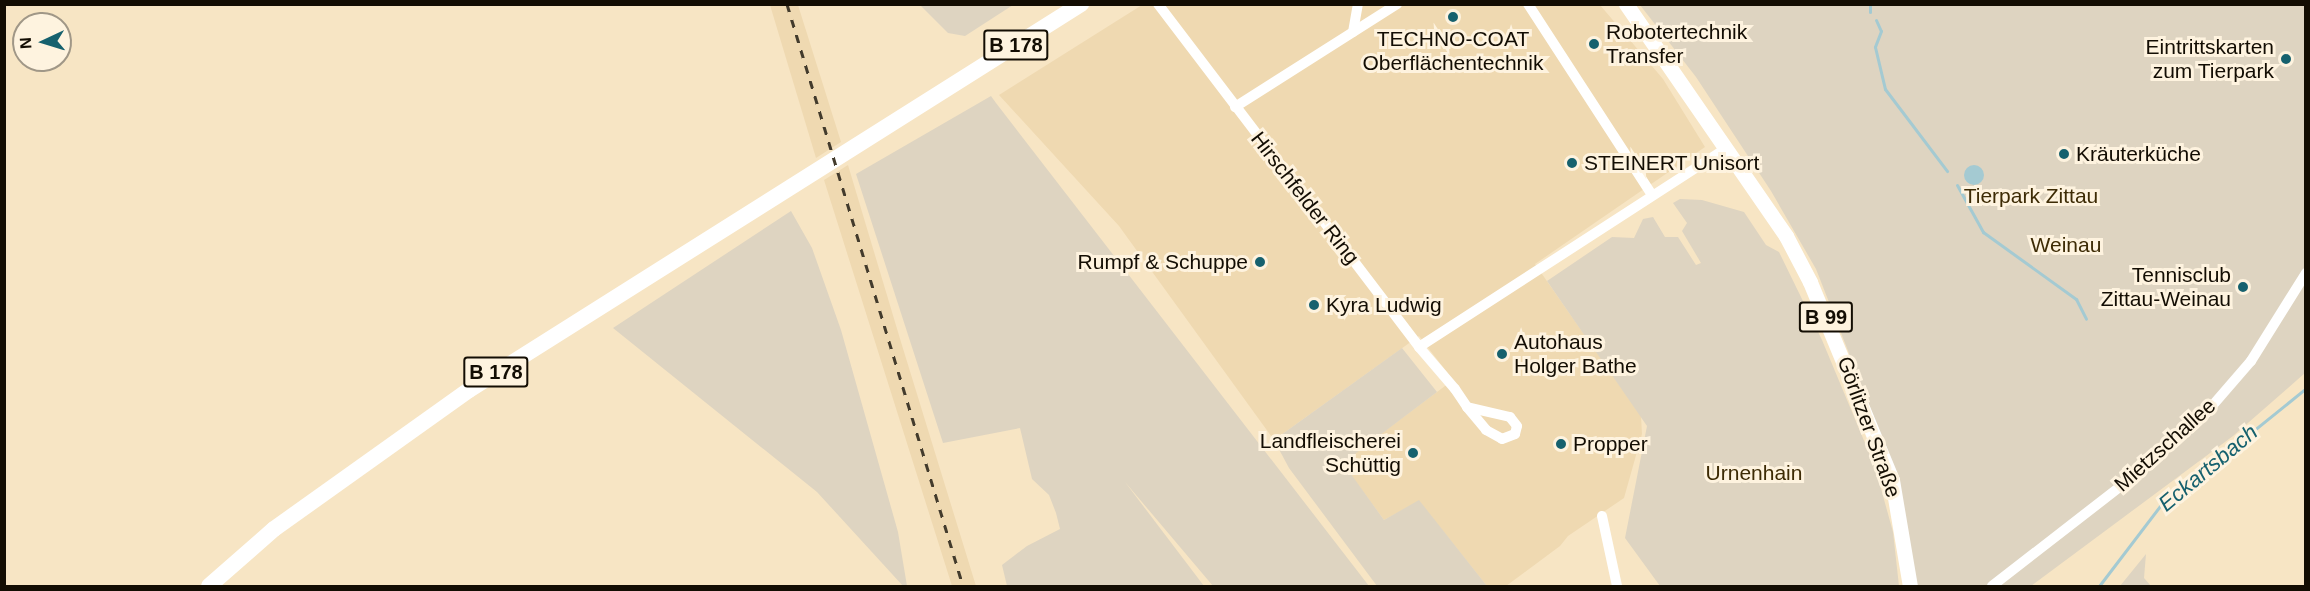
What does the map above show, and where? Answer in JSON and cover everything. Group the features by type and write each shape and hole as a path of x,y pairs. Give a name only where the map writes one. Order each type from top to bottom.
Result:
{"highway":[{"name":"B 178","path":"209,586 274,529 469,390 1081,4"}],"main road":[{"name":"Görlitzer Straße","path":"1626,4 1786,236 1828,320 1892,480 1910,586"}],"street":[{"name":"Hirschfelder Ring","path":"1158,4 1467,407"},
{"path":"1353,32 1358,4"},
{"path":"1528,4 1652,195"},
{"path":"1235,107 1390,7"},
{"path":"1419,347 1727,148"},
{"name":"Mietzschallee","path":"1992,586 2140,471 2205,413 2251,361 2306,273"},
{"path":"1602,516 1617,586"}],"shaded area":[{"path":"770,5 798,5 841,142 816,158"},
{"path":"1142,5 1600,5 1663,79 1705,147 1535,264 1641,416 1642,434 1624,498 1568,536 1560,546 1506,586 1487,586 1419,501 1384,520 1342,463 1453,380 1419,336 1274,440 1119,226 999,95"},
{"path":"848,165 976,586 952,586 824,180"}],"green space":[{"path":"920,5 1013,5 965,36 948,33"},
{"name":"Tierpark Zittau","path":"1640,5 2305,5 2305,373 2233,436 2031,586 1917,586 1897,476 1816,269 1771,191 1696,77"},
{"path":"991,96 1369,586 1213,586 1125,482 1204,586 1007,586 1002,565 1027,546 1060,529 1056,513 1049,495 1032,479 1020,428 943,443 856,174"},
{"name":"Urnenhain","path":"1680,199 1702,200 1744,212 1766,245 1779,252 1822,340 1875,467 1893,532 1899,586 1660,586 1625,538 1647,426 1547,281 1612,237 1634,238 1643,219 1653,217 1665,237 1678,237 1696,265 1701,263 1682,231 1687,223 1673,203"},
{"path":"791,211 812,248 841,330 898,532 907,586 903,586 817,492 613,328"},
{"path":"1402,348 1437,392 1343,463 1384,520 1419,500 1487,586 1377,586 1289,468 1274,440"},
{"path":"2146,554 2144,578 2151,586 2120,586"}],"water":[{"path":"1974,165 1981,168 1984,175 1981,182 1974,185 1967,182 1964,175 1967,168"}],"waterway":[{"path":"1870,5 1870,12"},
{"path":"1876,20 1881,31 1875,47 1885,89 1947,171"},
{"path":"1957,185 1983,232 2076,299 2086,319"},
{"name":"Eckartsbach","path":"2099,586 2160,506 2306,388"}],"railway":[{"path":"787,4 963,586"}],"place":[{"name":"TECHNO-COAT Oberflächentechnik","path":"1453,17"},
{"name":"Robotertechnik Transfer","path":"1594,44"},
{"name":"Eintrittskarten zum Tierpark","path":"2286,59"},
{"name":"Kräuterküche","path":"2064,154"},
{"name":"STEINERT Unisort","path":"1572,163"},
{"name":"Rumpf & Schuppe","path":"1260,262"},
{"name":"Tennisclub Zittau-Weinau","path":"2243,287"},
{"name":"Kyra Ludwig","path":"1314,305"},
{"name":"Autohaus Holger Bathe","path":"1502,354"},
{"name":"Propper","path":"1561,444"},
{"name":"Landfleischerei Schüttig","path":"1413,453"}],"park label":[{"name":"Weinau","path":"2066,245"}]}
